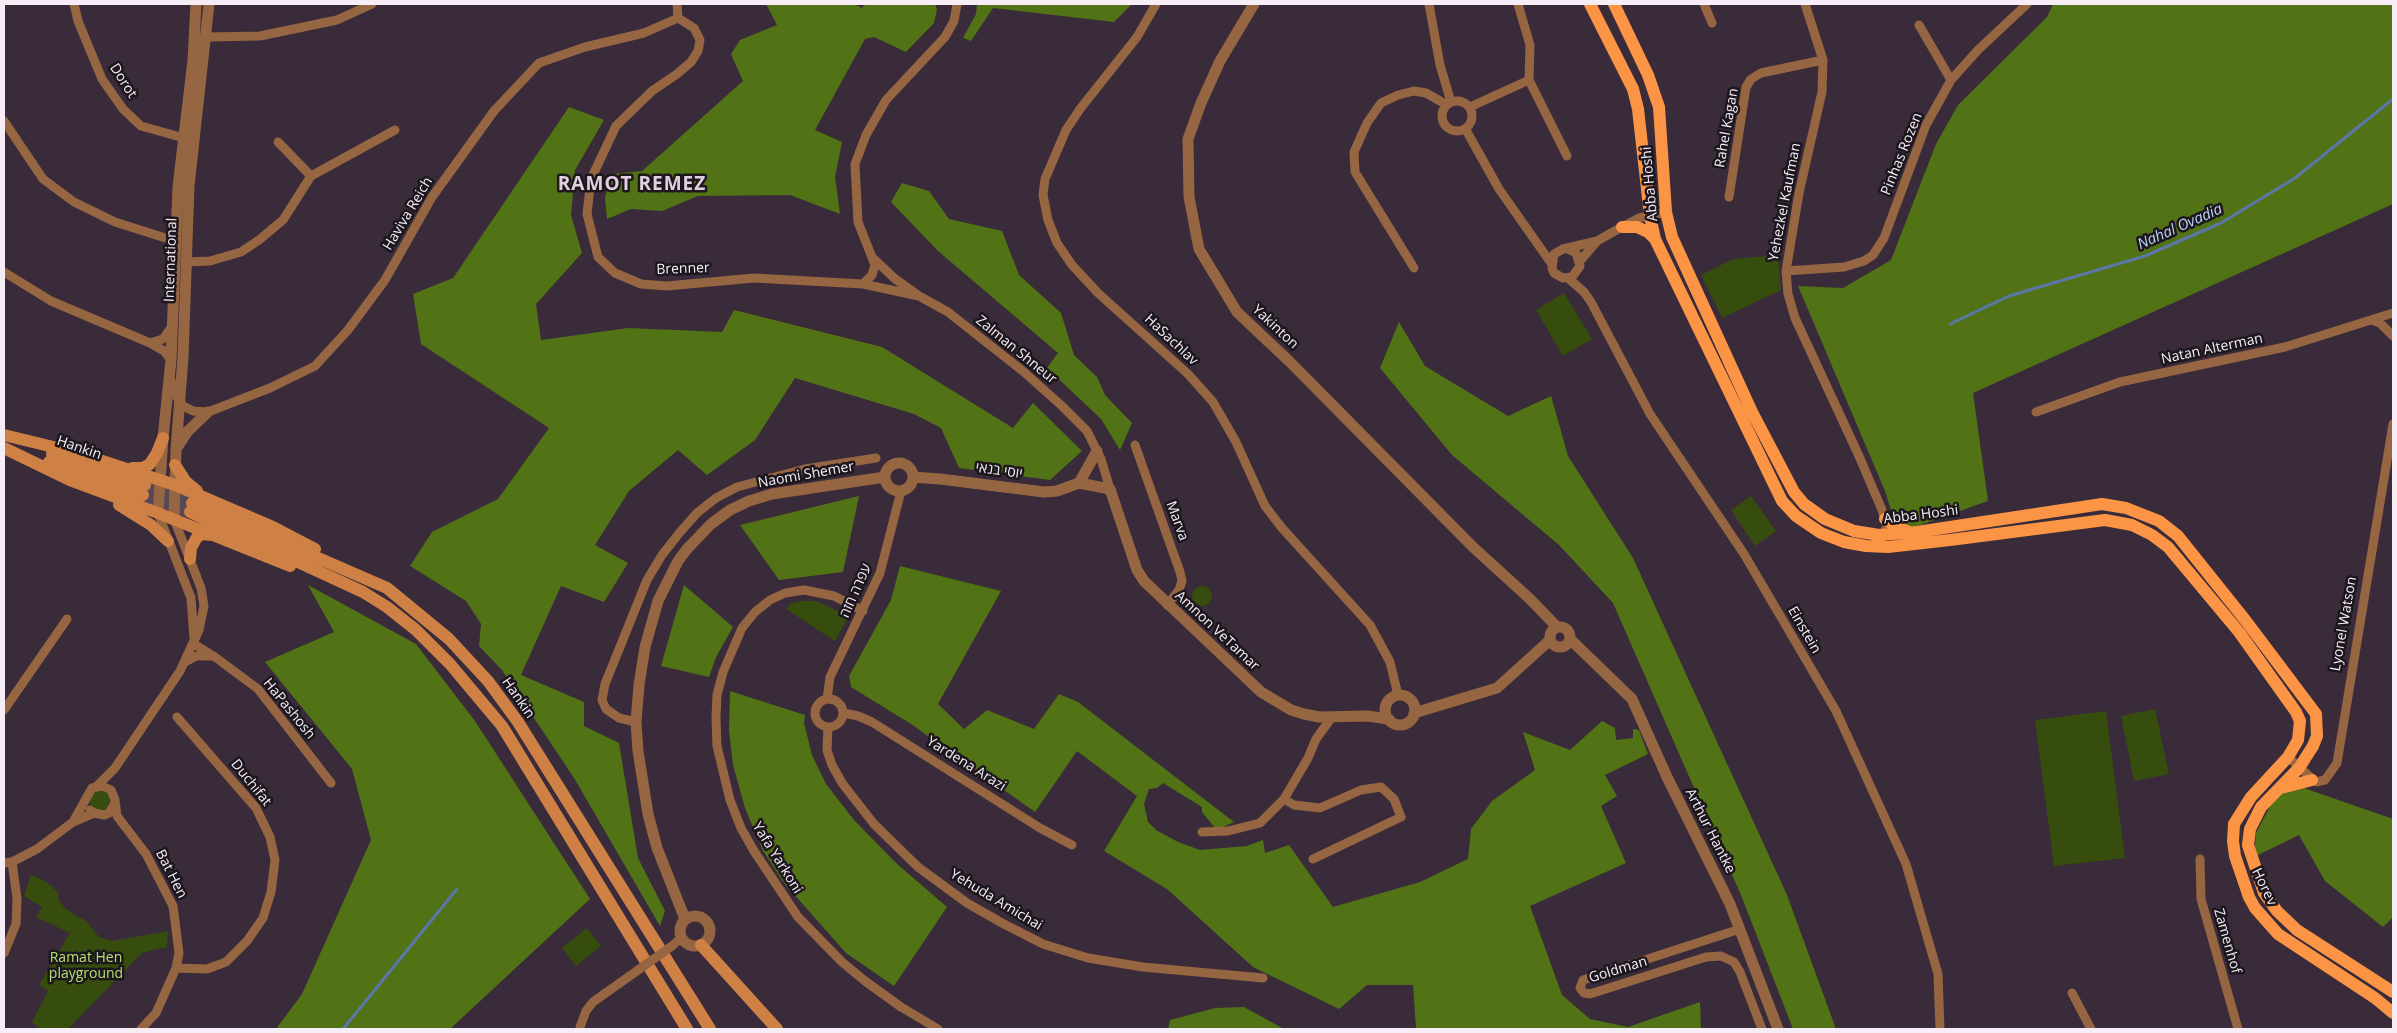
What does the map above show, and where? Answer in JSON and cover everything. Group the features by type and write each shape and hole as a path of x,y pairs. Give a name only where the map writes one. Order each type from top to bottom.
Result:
{"main road":[{"name":"Abba Hoshi","path":"1590,4 1632,89 1638,109 1650,216 1655,239 1782,501 1796,516 1821,533 1844,542 1868,540 1884,535 1912,533 2102,504 2126,508 2159,521 2178,536 2246,621 2316,714 2317,736 2299,768"},
{"name":"Abba Hoshi","path":"1614,4 1624,20 1648,75 1659,108 1666,212 1672,237 1752,412 1794,492 1804,504 1825,519 1854,531 1868,540 1888,547 2105,520 2132,525 2152,535 2168,547 2240,632 2296,712 2300,730 2298,740 2288,757"},
{"path":"1620,4 1624,20"},
{"path":"1622,227 1636,227 1648,232 1655,239"},
{"path":"4,436 78,453 175,485 273,527 387,588"},
{"name":"Hankin","path":"4,436 144,490 4,448"},
{"path":"121,467 138,469 147,466 155,457 162,438"},
{"path":"4,448 89,488 132,512 168,541"},
{"path":"175,465 186,482 207,498"},
{"path":"89,488 174,519 291,567 362,592"},
{"name":"Hankin","path":"687,1029 502,726 450,664 416,630 387,607 362,592 191,508 387,588 433,623 488,681 518,722 710,1029"},
{"path":"1883,515 1895,526 1912,533"},
{"path":"190,559 191,548 197,537 202,534 215,536"},
{"name":"Horev","path":"2288,757 2251,796 2234,824 2233,841 2240,875 2255,908 2278,934 2391,1012"},
{"name":"Horev","path":"2299,768 2273,794 2255,818 2248,837 2251,859 2264,893 2282,917 2296,930 2393,992"},
{"path":"2273,794 2285,786 2312,780"},
{"path":"701,945 777,1029"}],"street":[{"name":"Dorot","path":"74,4 78,21 102,79 123,108 141,126 184,138"},
{"name":"International","path":"158,513 162,438 171,360 178,187 194,49 196,4"},
{"name":"International","path":"174,519 189,186 207,37 209,4"},
{"path":"194,49 198,41 207,37 260,36 337,20 372,4"},
{"path":"677,4 678,18"},
{"name":"Zalman Shneur","path":"957,4 954,21 945,37 886,100 866,135 855,164 858,222 874,259 920,296 948,312 1024,372 1087,432 1097,451 1110,489"},
{"name":"HaSachlav","path":"1156,4 1137,37 1080,108 1066,130 1045,178 1043,195 1048,220 1057,243 1072,266 1098,293 1188,374 1213,402 1236,442 1265,506 1282,528 1370,625 1390,662 1398,695"},
{"name":"Yakinton","path":"1254,4 1220,61 1201,103 1188,139 1189,197 1199,249 1237,312 1290,362 1473,547 1530,599 1558,639"},
{"path":"1414,268 1355,172 1354,152 1367,123 1381,103 1398,95 1414,91 1426,93 1449,103 1461,101 1470,107 1472,122 1466,130 1451,131 1443,124 1442,114 1449,103 1429,4"},
{"path":"1518,4 1530,45 1529,80 1567,156"},
{"path":"1704,4 1712,23"},
{"name":"Yehezkel Kaufman","path":"1805,4 1823,60 1822,92 1799,193 1786,271 1788,294 1795,318 1860,456 1883,515 1886,526 1884,535"},
{"name":"Pinhas Rozen","path":"1786,271 1844,267 1864,261 1873,255 1884,238 1926,126 1951,80 1978,50 2028,4"},
{"name":"Brenner","path":"678,18 694,28 700,40 698,51 691,62 652,90 616,126 591,179 587,214 598,256 615,273 642,284 667,286 754,278 863,284 920,296"},
{"name":"Haviva Reich","path":"208,412 270,388 315,366 333,348 384,280 432,197 494,111 540,63 585,47 644,33 678,18"},
{"path":"208,22 214,30 229,37"},
{"path":"1919,25 1951,80"},
{"name":"Rahel Kagan","path":"1730,197 1746,87 1751,79 1761,72 1823,60"},
{"path":"1470,107 1529,80"},
{"path":"4,121 43,179 74,202 115,222 175,241"},
{"path":"186,262 210,261 233,254 259,240 283,220 311,176 395,130"},
{"path":"1466,130 1499,189 1531,235 1551,263 1554,273 1568,278 1579,270 1580,261 1576,253 1545,245 1531,235"},
{"path":"278,142 311,176"},
{"path":"1551,263 1554,254 1563,250 1598,241 1622,227 1666,212"},
{"path":"1580,261 1598,241"},
{"path":"863,284 874,270 874,259"},
{"path":"4,272 51,301 150,343 164,351 171,360"},
{"name":"Einstein","path":"1568,278 1584,292 1591,302 1650,414 1744,554 1836,711 1906,864 1938,974 1940,1029"},
{"name":"Natan Alterman","path":"2036,412 2120,382 2285,348 2393,312"},
{"path":"2370,320 2380,323 2393,336"},
{"path":"150,343 163,339 172,325"},
{"path":"170,373 174,393 180,403 194,411 208,412"},
{"path":"176,450 188,431 208,412"},
{"name":"Lyonel Watson","path":"2312,780 2324,780 2336,763 2340,752 2347,692 2393,424"},
{"name":"Marva","path":"1135,445 1182,581 1179,590 1167,605"},
{"path":"1097,451 1079,483 1110,489"},
{"path":"636,722 619,718 606,709 602,700 605,684 646,580 662,555 697,513 737,487 805,469 876,458"},
{"path":"899,462 911,469 914,477 908,488 901,491 888,486 885,477 891,465 899,462"},
{"name":"Naomi Shemer","path":"685,918 656,848 642,784 636,722 639,685 651,622 669,578 678,561 694,540 730,510 749,501 796,489 885,477"},
{"name":"יוסי בנאי","path":"914,477 940,478 1044,492 1058,491 1079,483"},
{"name":"Amnon VeTamar","path":"1110,489 1137,570 1144,581 1244,678 1269,698 1290,710 1332,718 1387,714"},
{"name":"עפרה חזה","path":"827,699 830,677 882,566 901,491"},
{"path":"158,513 191,598 194,644"},
{"path":"1868,540 1879,526 1883,515"},
{"path":"73,822 86,801 89,792 115,768 185,662 199,630 204,606 201,588 174,519"},
{"name":"Yafa Yarkoni","path":"862,611 834,596 804,590 785,593 770,600 755,612 742,628 726,664 717,695 718,746 730,800 741,828 798,917 835,955 865,981 901,1007 938,1029"},
{"path":"4,710 67,619"},
{"path":"1436,705 1412,701 1407,697 1398,695 1390,699 1387,714 1396,724 1406,723 1414,713 1497,688 1529,660 1558,639"},
{"name":"Arthur Hantke","path":"1558,639 1594,660 1632,699 1667,778 1730,904 1778,1029"},
{"name":"HaPashosh","path":"194,644 216,657 258,689 331,783"},
{"path":"185,662 189,658 200,655 216,657"},
{"path":"832,699 840,704 844,713 837,725 828,727 817,720 815,711 819,703 832,699"},
{"path":"1412,701 1414,713"},
{"name":"Yardena Arazi","path":"844,713 872,722 1040,828 1072,845"},
{"name":"Duchifat","path":"176,968 207,970 226,962 247,941 263,918 271,892 275,860 270,837 256,808 177,717"},
{"path":"1202,832 1228,832 1260,823 1284,799 1308,758 1316,739 1332,718"},
{"name":"Yehuda Amichai","path":"828,727 827,750 832,765 842,783 874,824 918,867 967,903 1042,944 1088,958 1144,967 1263,978"},
{"path":"2288,757 2312,780"},
{"path":"104,815 114,805 115,800 111,790 115,768"},
{"path":"97,786 111,790"},
{"path":"1284,799 1294,805 1320,808 1361,790 1381,788 1394,799 1401,817 1313,859"},
{"path":"86,801 90,810 94,813 120,820"},
{"name":"Bat Hen","path":"114,805 120,820 146,854 173,906 179,953 176,968 156,1012 141,1029"},
{"path":"4,953 16,924 17,898 8,863 37,849 73,822 94,813"},
{"name":"Zamenhof","path":"2200,859 2201,898 2238,1029"},
{"path":"579,1028 586,1011 593,1002 677,942 679,930 685,918 695,916 708,923 708,938 701,945 677,942"},
{"name":"Goldman","path":"1740,929 1583,980 1580,988 1584,993 1590,994 1706,957 1721,956 1734,962 1740,972 1762,1029"},
{"path":"2072,993 2091,1029"}],"green space":[{"path":"766,4 854,4 862,8 865,4 935,4 937,10 934,23 906,52 874,37 865,39 815,130 842,142 835,177 840,214 790,195 698,196 662,211 631,209 607,219 605,198 611,174 642,171 743,81 731,54 740,40 777,25"},
{"path":"977,4 1132,4 1114,22 993,8 971,41 963,38 976,14"},
{"path":"2053,4 2393,4 2393,204 1973,393 1988,501 1909,529 1895,523 1885,491 1798,286 1843,288 1891,260 1936,144 1958,105 2047,17"},
{"path":"569,107 604,120 575,170 571,215 582,253 536,304 541,340 628,328 722,332 734,310 882,347 1013,428 1033,403 1082,451 1050,480 959,468 941,428 914,414 795,378 755,440 707,475 678,450 629,491 595,545 628,563 604,602 561,586 521,675 584,702 584,726 619,743 638,858 665,911 660,926 574,778 502,670 479,646 481,624 466,601 410,566 432,532 498,499 549,428 421,344 413,294 453,278"},
{"path":"902,183 929,191 949,219 1002,231 1019,275 1061,313 1074,355 1097,377 1105,395 1132,423 1120,450 1101,419 1047,368 1058,353 938,251 891,202"},
{"path":"1778,255 1781,290 1722,318 1701,275 1733,259"},
{"path":"1564,293 1592,339 1563,356 1536,310"},
{"path":"1399,322 1425,366 1508,416 1551,396 1568,456 1633,558 1787,895 1836,1029 1793,1029 1741,895 1613,603 1559,545 1452,455 1380,368"},
{"path":"859,496 843,572 779,580 740,525"},
{"path":"1751,496 1776,531 1755,546 1731,510"},
{"path":"900,566 1001,591 938,704 964,729 987,710 1034,729 1059,694 1078,702 1234,822 1221,828 1215,828 1202,812 1202,807 1163,783 1157,788 1149,789 1144,804 1148,822 1156,830 1178,842 1200,850 1247,846 1263,840 1265,853 1289,845 1333,907 1420,882 1468,859 1471,829 1492,801 1535,770 1523,732 1570,750 1602,721 1615,728 1616,740 1633,738 1633,729 1639,730 1648,754 1605,775 1617,796 1601,806 1626,863 1530,906 1562,995 1590,1019 1628,1027 1700,1002 1701,1029 1416,1029 1413,985 1367,985 1339,1009 1253,967 1167,889 1104,851 1137,796 1077,751 1035,812 911,724 851,687 849,676 891,600"},
{"path":"308,585 416,644 475,721 590,899 450,1029 276,1029 302,994 371,840 352,769 265,662 334,632"},
{"path":"684,585 733,627 716,657 709,677 661,666"},
{"path":"1198,586 1206,586 1212,592 1212,600 1206,606 1198,606 1192,600 1192,592"},
{"path":"816,601 849,616 835,641 786,609 792,603"},
{"path":"730,691 805,715 804,723 812,755 826,784 854,820 896,863 947,907 894,986 846,953 784,883 762,849 745,808 733,765 729,730"},
{"path":"2155,709 2169,774 2134,781 2121,716"},
{"path":"2106,711 2125,858 2054,866 2035,720"},
{"path":"2304,788 2393,819 2393,917 2383,927 2325,881 2299,835 2254,857 2256,833 2275,797 2287,790"},
{"path":"100,791 107,794 110,801 107,808 100,811 93,808 90,801 93,794"},
{"name":"Ramat Hen playground","path":"31,875 45,881 58,892 59,901 67,910 86,921 99,937 112,941 168,931 167,947 142,953 68,1029 41,1029 32,1022 48,991 39,985 70,933 36,917 42,907 24,896"},
{"path":"587,928 601,946 576,966 562,948"},
{"path":"1244,1007 1284,1029 1168,1029 1170,1020 1215,1008"}],"waterway":[{"name":"Nahal Ovadia","path":"1950,324 2009,296 2145,256 2221,223 2295,178 2393,99"},
{"path":"343,1029 457,889"}],"tunnel":[{"path":"145,485 192,503"},
{"path":"143,495 190,512"}],"district":[{"name":"RAMOT REMEZ","path":"632,185"}]}
